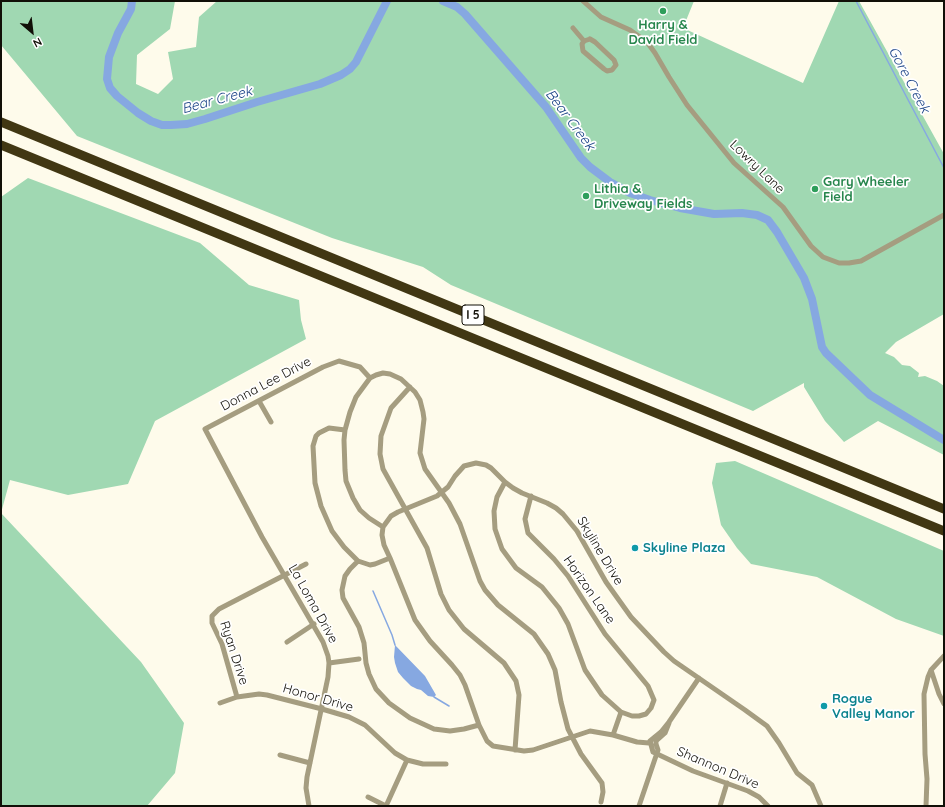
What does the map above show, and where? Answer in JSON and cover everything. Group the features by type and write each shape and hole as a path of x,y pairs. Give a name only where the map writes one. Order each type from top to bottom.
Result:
{"highway":[{"name":"I 5","path":"1,122 944,509"},
{"name":"I 5","path":"1,145 944,531"}],"street":[{"name":"Lowry Lane","path":"583,1 601,17 630,30 647,42 684,100 730,158 783,207 811,246 823,257 839,263 861,261 944,215"},
{"path":"573,28 584,41"},
{"path":"590,39 595,42 614,60 616,65 612,70 607,72 586,54 582,47 584,41 590,39"},
{"name":"Donna Lee Drive","path":"205,429 323,367 339,361 360,367 370,378"},
{"path":"601,802 603,792 602,783 581,754 572,737 563,710 555,670 548,654 534,634 498,605 484,590 460,524 449,504 429,476 423,463 420,453 423,412 420,400 410,387 401,379 390,374 384,373 370,378 356,397 345,430 345,470 349,489 360,510 383,528 382,539 415,620 430,641 460,675 479,725 489,743 498,747 515,750 533,750 572,737 590,731 613,735 637,742 649,743"},
{"path":"410,387 392,408 381,436 381,462 386,476 427,548 441,594 449,610 464,629 504,663 516,681 519,696 515,750"},
{"path":"259,400 272,422"},
{"path":"345,430 329,428 320,432 313,441 312,457 315,483 321,506 332,531 338,540 358,561 370,565 390,558"},
{"name":"La Loma Drive","path":"205,429 262,537 324,642 329,663 322,709 306,788 309,806"},
{"name":"Skyline Drive","path":"383,528 391,516 441,493 448,487 464,466 471,464 481,464 491,468 505,482 522,493 556,508 569,520 577,531 606,582 631,617 664,652 767,726 797,773 812,785 821,806"},
{"path":"505,482 497,497 494,511 495,529 499,544 516,568 542,587 553,600 568,624 585,670 602,695 621,712 613,735"},
{"name":"Horizon Lane","path":"531,496 525,519 528,533 554,559 568,576 605,634 638,673 650,690 653,698 652,706 648,712 639,716 632,716 621,712"},
{"path":"358,561 345,576 342,590 343,598 359,627 364,643 366,663 369,674 379,694 410,718 434,728 450,731 479,725"},
{"path":"284,574 306,564"},
{"name":"Ryan Drive","path":"237,697 224,650 212,622 212,616 219,609 284,574"},
{"path":"287,642 314,624"},
{"path":"926,806 927,779 924,694 931,670 944,656"},
{"path":"329,663 359,659"},
{"path":"931,670 944,704"},
{"path":"649,743 669,722 699,678"},
{"name":"Honor Drive","path":"220,703 237,697 267,695 322,709 349,717 365,725 395,753 407,760 414,763 430,765 446,764"},
{"path":"639,806 657,754 658,750 656,741 665,733 669,722"},
{"path":"649,743 653,752 657,754"},
{"name":"Shannon Drive","path":"657,754 693,771 754,794 768,806"},
{"path":"280,755 310,763"},
{"path":"368,797 386,806 407,760"},
{"path":"720,806 727,783"}],"green space":[{"name":"Lithia & Driveway Fields","path":"1,1 175,1 170,29 137,55 136,84 158,94 173,79 168,52 196,47 199,17 217,1 694,1 683,28 803,83 839,1 859,1 944,154 944,314 896,342 885,353 894,357 902,365 910,366 919,373 918,377 925,376 944,386 944,455 878,421 844,442 825,421 804,387 804,383 753,411 451,285 423,267 332,238 77,136 1,45"},
{"path":"28,178 200,243 249,285 299,300 301,320 306,339 155,421 128,484 68,495 10,480 1,513 1,197"},
{"path":"735,461 944,551 944,636 896,619 817,577 751,564 737,548 721,525 712,483 716,463"},
{"path":"1,513 141,662 184,723 175,773 147,806 1,806"}],"water":[{"path":"395,645 425,676 436,695 434,697 428,696 421,690 411,686 398,672 394,657"}],"waterway":[{"name":"Bear Creek","path":"132,1 131,9 118,33 109,57 107,79 110,88 117,96 138,113 151,121 162,125 187,124 205,119 320,84 341,75 350,69 356,62 387,1"},
{"name":"Bear Creek","path":"443,1 457,7 465,14 546,107 581,158 610,182 630,193 680,208 714,214 742,213 757,215 768,220 777,232 804,278 812,299 822,347 826,353 870,395 944,440"},
{"name":"Gore Creek","path":"856,1 944,168"},
{"path":"373,591 395,645"},
{"path":"434,697 449,706"}],"place":[{"name":"Harry & David Field","path":"663,11"},
{"name":"Gary Wheeler Field","path":"815,189"},
{"name":"Lithia & Driveway Fields","path":"586,196"},
{"name":"Skyline Plaza","path":"635,548"},
{"name":"Rogue Valley Manor","path":"824,706"}]}
